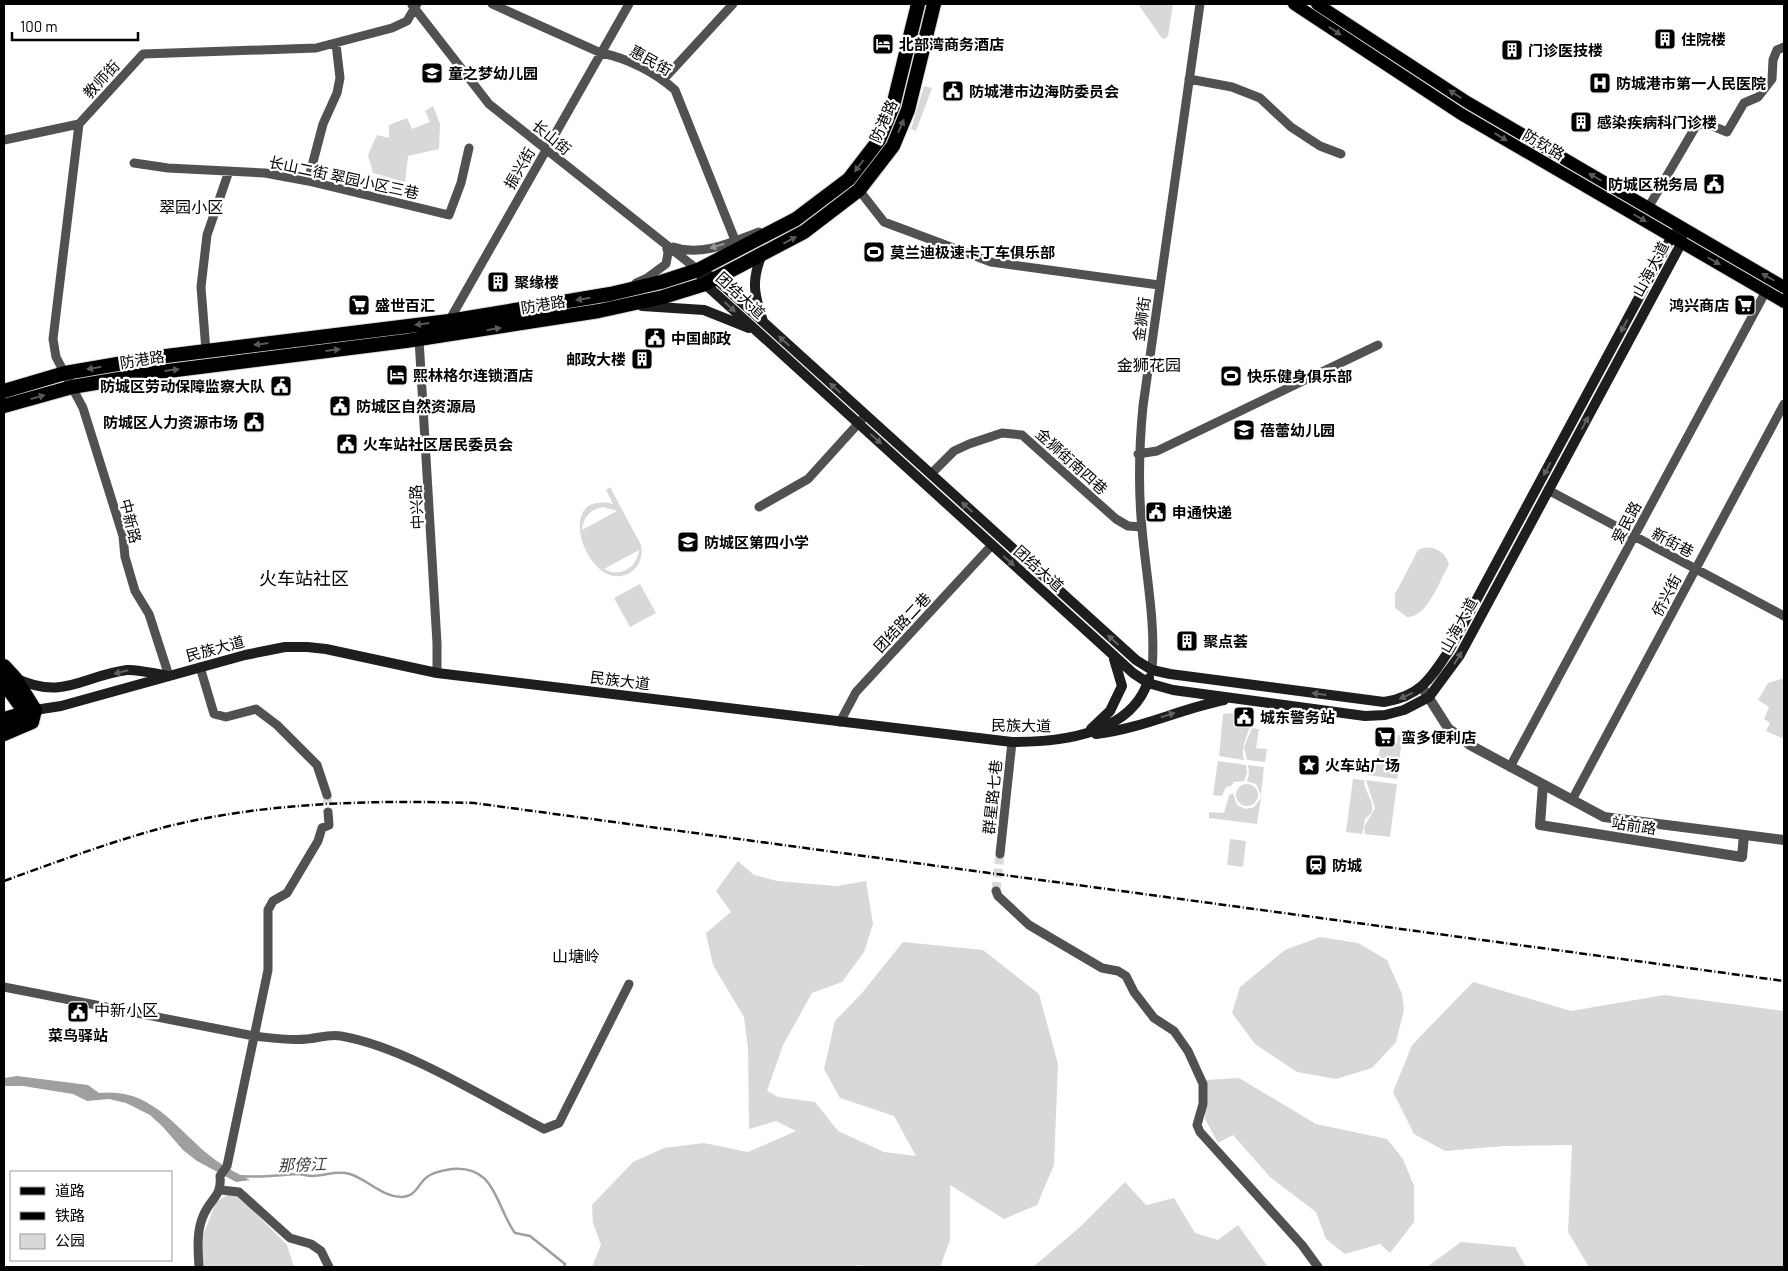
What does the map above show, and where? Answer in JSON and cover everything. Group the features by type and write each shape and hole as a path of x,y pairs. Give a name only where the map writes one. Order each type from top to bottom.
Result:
{"highway":[{"name":"防港路","path":"4,391 65,373 206,351 449,320 610,294 661,282 698,270 796,220 849,179 879,140 893,106 918,4"},
{"name":"防港路","path":"4,406 72,387 160,372 419,340 628,306 710,281 804,232 859,190 893,146 908,110 934,4"},
{"path":"4,666 9,680 31,715"},
{"path":"4,719 31,715"},
{"path":"4,734 31,715"}],"main road":[{"name":"防钦路","path":"1294,4 1461,114 1784,302"},
{"name":"防钦路","path":"1317,4 1468,102 1784,287"},
{"name":"山海大道","path":"1367,701 1384,702 1400,700 1422,687 1450,649 1683,228"},
{"name":"山海大道","path":"1365,716 1385,715 1404,710 1429,697 1460,655 1548,490 1677,239"},
{"path":"762,254 755,270 754,284 763,322"},
{"name":"团结大道","path":"698,270 756,330 1133,674 1148,683 1173,690 1365,716"},
{"name":"团结大道","path":"710,281 763,322 1136,660 1152,670 1367,701"},
{"path":"628,306 665,306 704,310 756,330"},
{"name":"民族大道","path":"31,715 266,650 307,647 326,649 437,673 1012,742 1066,740 1085,735 1115,721 1138,705 1152,670"},
{"path":"1085,735 1110,710 1122,686 1113,656"},
{"path":"9,680 53,688 68,687 128,670 169,676"},
{"path":"1085,735 1122,731 1171,714 1232,698"}],"street":[{"name":"惠民街","path":"492,4 600,53 616,56 663,80 675,90 735,240"},
{"name":"振兴街","path":"449,320 628,4"},
{"path":"663,80 733,4"},
{"name":"金狮街","path":"1152,670 1154,648 1142,527 1138,454 1159,285 1200,4"},
{"name":"教师街","path":"79,124 143,54 316,48 392,28 407,21 415,5"},
{"name":"长山街","path":"415,5 481,95 546,150 698,270"},
{"path":"308,181 323,124 337,93 340,78 336,44"},
{"path":"1648,208 1696,126 1705,123 1727,132 1744,103 1758,97 1772,79 1773,60 1777,50 1784,48"},
{"path":"1189,79 1232,87 1260,98 1291,127 1320,146 1342,154"},
{"path":"4,140 79,124 53,338 56,358 65,373"},
{"name":"长山二街 翠园小区三巷","path":"134,163 265,173 308,181 449,215 461,183 469,148"},
{"path":"206,351 201,287 206,244 229,171"},
{"path":"859,190 884,222 991,262 1159,285"},
{"path":"666,245 685,251 711,249 796,220"},
{"path":"610,294 648,278 666,264 668,253 666,245"},
{"name":"爱民路","path":"1510,767 1766,291"},
{"name":"中兴路","path":"419,340 437,643 437,673"},
{"path":"1138,454 1157,451 1378,345"},
{"name":"中新路","path":"65,373 83,408 123,536 125,557 136,591 149,614 169,676"},
{"name":"侨兴街","path":"1572,800 1784,404"},
{"path":"759,507 808,479 866,415"},
{"name":"金狮街南四巷","path":"931,474 954,451 970,444 1002,433 1022,435 1116,519 1128,526 1142,527"},
{"name":"新街巷","path":"1548,490 1784,616"},
{"name":"团结路二巷","path":"840,722 856,692 992,545"},
{"path":"200,667 214,714 226,717 256,709 277,725 316,765 327,795"},
{"name":"站前路","path":"1422,687 1448,728 1470,745 1604,817 1784,840"},
{"name":"群星路七巷","path":"1000,854 1012,742"},
{"name":"站前路","path":"1543,784 1540,825 1742,857 1744,834"},
{"path":"199,1267 197,1238 205,1213 221,1190 220,1176 227,1166 268,970 268,910 273,901 287,893 318,841 322,828 329,825 328,812"},
{"path":"996,891 998,896 1029,925 1102,968 1126,976 1134,992 1154,1018 1174,1031 1188,1051 1203,1084 1203,1104 1197,1125 1200,1132 1302,1245 1318,1267"},
{"path":"4,987 254,1036 288,1040 328,1035 373,1044 431,1070 544,1129 559,1123 629,984"},
{"path":"221,1190 238,1192 290,1238 311,1244 321,1251 330,1267"}],"green space":[{"path":"1138,4 1173,4 1168,36 1165,39 1161,37"},
{"path":"924,86 932,88 916,131 911,129"},
{"path":"433,106 440,124 439,149 408,156 405,182 373,173 368,155 377,135 389,138 389,125 407,118 412,129 430,122 425,111"},
{"path":"610,487 642,549 637,567 631,572 616,576 602,571 590,558 583,542 580,526 583,512 594,504 613,504 606,490","holes":["603,507 617,511 582,530 588,514","639,550 635,562 627,570 610,572 604,569"]},
{"path":"1432,548 1439,551 1445,556 1449,564 1427,605 1414,616 1407,617 1395,608 1395,594 1418,550"},
{"path":"640,584 656,613 630,627 614,598"},
{"path":"1784,678 1784,739 1766,731 1770,723 1764,719 1769,707 1758,700 1768,683"},
{"path":"1223,714 1238,714 1238,719 1251,721 1243,749 1244,760 1219,756"},
{"path":"1252,728 1259,729 1256,748 1267,749 1265,762 1247,760 1244,747"},
{"path":"1398,735 1402,739 1397,779 1367,775 1374,762 1378,762 1381,741 1397,743"},
{"path":"1218,761 1246,765 1247,773 1244,781 1234,782 1231,786 1226,787 1222,796 1213,795"},
{"path":"1248,765 1264,767 1261,795 1256,784 1247,781 1249,774"},
{"path":"1353,779 1364,780 1372,803 1372,812 1365,819 1362,834 1346,832"},
{"path":"1366,780 1397,784 1390,837 1365,834 1364,827 1375,808"},
{"path":"1247,784 1255,787 1258,795 1255,803 1247,806 1239,803 1236,795 1239,787"},
{"path":"1233,793 1237,805 1245,809 1254,807 1261,798 1257,824 1209,818 1209,812 1224,813 1229,795"},
{"path":"1230,839 1246,841 1243,867 1227,865"},
{"path":"738,861 754,875 777,881 837,886 866,881 873,924 864,952 842,982 812,993 783,1045 767,1091 778,1097 815,1102 838,1131 884,1152 916,1156 894,1116 840,1098 824,1069 835,1021 862,993 903,942 983,950 1039,994 1058,1064 1054,1165 1037,1205 1004,1219 950,1185 950,1240 940,1267 871,1267 858,1265 853,1267 592,1267 601,1245 593,1223 592,1205 633,1162 664,1148 704,1143 748,1152 796,1131 776,1121 749,1129 748,1048 744,1017 713,965 706,933 731,912 716,891"},
{"path":"1320,937 1358,943 1387,960 1402,994 1404,1010 1396,1042 1372,1068 1336,1079 1297,1072 1255,1044 1232,1013 1240,987 1285,950"},
{"path":"1473,982 1571,1011 1664,995 1784,1011 1784,1267 1589,1267 1568,1232 1572,1145 1504,1146 1445,1151 1414,1134 1393,1092 1412,1045"},
{"path":"1239,1078 1316,1124 1387,1139 1403,1159 1414,1186 1414,1222 1390,1253 1380,1244 1345,1254 1326,1239 1316,1212 1270,1177 1233,1135 1218,1143 1205,1119 1206,1080"},
{"path":"1125,1182 1146,1205 1174,1198 1195,1233 1218,1240 1238,1225 1268,1267 1033,1267 1080,1227"},
{"path":"234,1191 287,1245 294,1267 203,1267 200,1243 216,1202"},
{"path":"1461,1242 1515,1247 1526,1267 1427,1267"}],"shaded area":[{"path":"17,1076 88,1085 99,1093 118,1093 134,1097 162,1113 214,1159 250,1180 236,1182 197,1161 183,1150 150,1115 126,1103 109,1099 87,1101 73,1094 23,1086 4,1086 4,1078"}],"waterway":[{"name":"那傍江","path":"240,1176 261,1177 297,1174 312,1176 345,1173 357,1177 387,1194 401,1197 411,1195 432,1174 452,1169 467,1169 478,1173 486,1180 515,1233 530,1236 565,1264 564,1267"}],"tunnel":[{"path":"327,795 328,812"},
{"path":"996,891 1000,854"}],"railway":[{"path":"4,881 127,838 206,818 282,807 321,804 474,803 1784,981"}],"place":[{"name":"住院楼","path":"1665,39"},
{"name":"北部湾商务酒店","path":"883,44"},
{"name":"门诊医技楼","path":"1512,50"},
{"name":"童之梦幼儿园","path":"432,73"},
{"name":"防城港市第一人民医院","path":"1600,83"},
{"name":"防城港市边海防委员会","path":"953,91"},
{"name":"感染疾病科门诊楼","path":"1581,122"},
{"name":"防城区税务局","path":"1714,184"},
{"name":"莫兰迪极速卡丁车俱乐部","path":"874,252"},
{"name":"聚缘楼","path":"498,282"},
{"name":"盛世百汇","path":"359,305"},
{"name":"鸿兴商店","path":"1745,305"},
{"name":"中国邮政","path":"655,338"},
{"name":"邮政大楼","path":"642,359"},
{"name":"熙林格尔连锁酒店","path":"397,375"},
{"name":"快乐健身俱乐部","path":"1231,376"},
{"name":"防城区劳动保障监察大队","path":"281,386"},
{"name":"防城区自然资源局","path":"340,406"},
{"name":"防城区人力资源市场","path":"254,422"},
{"name":"蓓蕾幼儿园","path":"1244,430"},
{"name":"火车站社区居民委员会","path":"347,444"},
{"name":"申通快递","path":"1156,512"},
{"name":"防城区第四小学","path":"688,542"},
{"name":"聚点荟","path":"1187,641"},
{"name":"城东警务站","path":"1244,717"},
{"name":"蛮多便利店","path":"1385,737"},
{"name":"火车站广场","path":"1309,765"},
{"name":"防城","path":"1316,865"},
{"name":"菜鸟驿站","path":"78,1012"}],"district":[{"name":"翠园小区","path":"191,206"},
{"name":"金狮花园","path":"1149,364"},
{"name":"火车站社区","path":"304,578"},
{"name":"山塘岭","path":"576,955"},
{"name":"中新小区","path":"126,1009"}]}
